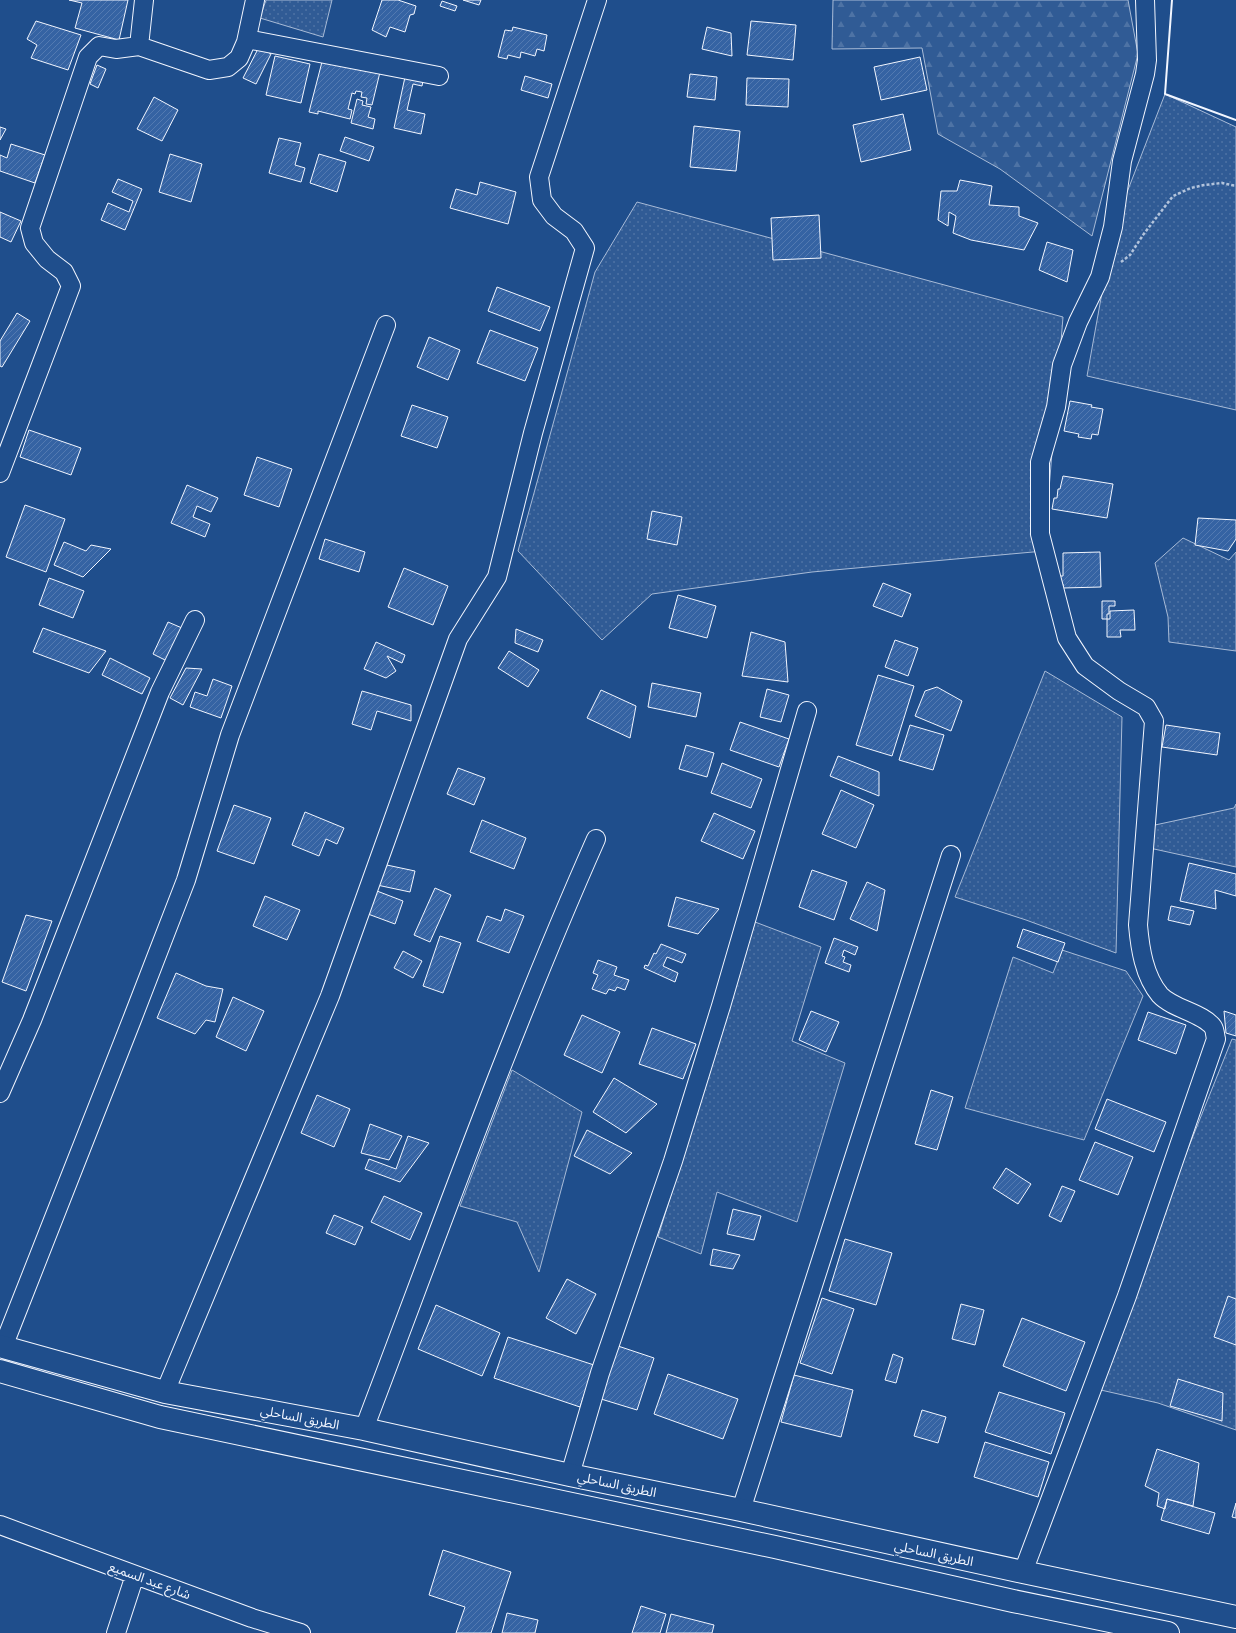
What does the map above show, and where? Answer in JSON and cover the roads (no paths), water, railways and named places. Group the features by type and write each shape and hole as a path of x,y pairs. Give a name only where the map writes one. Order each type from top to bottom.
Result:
{"highway":[{"name":"الطريق الساحلي","path":"2,1346 165,1392 364,1429 570,1475 741,1510 1236,1617"},
{"path":"0,1371 160,1417 1168,1633"}],"street":[{"path":"139,46 144,0"},
{"path":"0,474 71,286 64,272 47,259 34,243 30,228 88,57 99,46 116,49 139,46 209,70 228,67 239,58 247,39 255,0"},
{"path":"165,1392 330,996 458,639 497,577 533,433 584,248 574,231 554,216 542,200 539,177 596,0"},
{"path":"1023,1572 1127,1296 1216,1038 1214,1028 1207,1021 1181,1009 1161,995 1152,982 1145,966 1140,944 1138,925 1154,721 1146,707 1119,691 1085,666 1067,638 1040,534 1040,462 1056,408 1062,365 1078,322 1100,277 1113,227 1122,161 1145,74 1147,60 1145,0"},
{"path":"247,39 439,76"},
{"path":"2,1346 186,880 230,735 386,325"},
{"path":"0,1093 32,1020 160,692 195,620"},
{"path":"570,1475 600,1373 673,1161 717,1021 807,711"},
{"path":"364,1429 507,1050 556,930 596,839"},
{"path":"741,1510 951,855"},
{"name":"شارع عبد السميع","path":"0,1525 135,1575 250,1626 301,1633"},
{"path":"116,1633 135,1575"}]}
